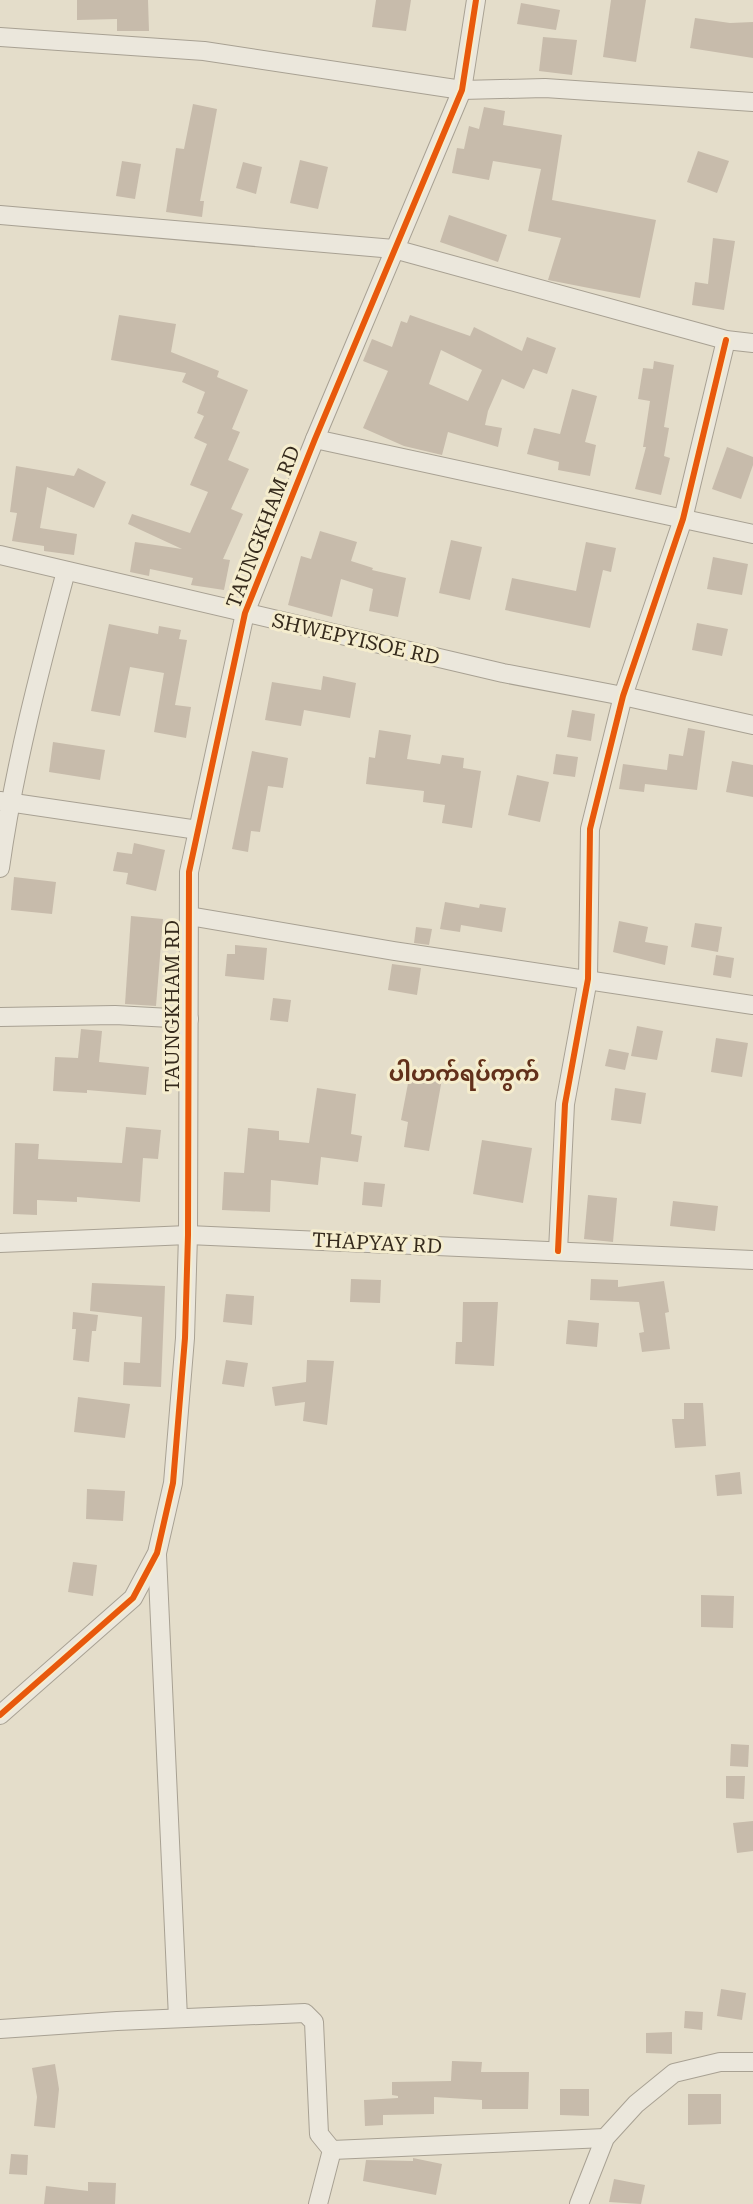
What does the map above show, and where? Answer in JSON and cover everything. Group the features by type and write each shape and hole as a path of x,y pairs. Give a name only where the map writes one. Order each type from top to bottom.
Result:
{"street":[{"name":"TAUNGKHAM RD","path":"157,1553 173,1483 185,1338 188,1235 189,872 245,613 315,439 462,90 476,0"},
{"path":"0,37 204,51 462,90 544,88 753,102"},
{"path":"0,215 394,249 726,340 753,343"},
{"path":"558,1251 565,1104 588,979 590,829 623,696 683,519 726,340"},
{"path":"315,439 753,534"},
{"name":"SHWEPYISOE RD","path":"0,555 502,673 623,696 753,725"},
{"path":"0,868 5,802 66,571"},
{"path":"5,802 198,830"},
{"path":"189,916 394,951 753,1005"},
{"path":"0,1009 0,1019 115,1015 189,1019"},
{"name":"THAPYAY RD","path":"0,1243 188,1235 753,1259"},
{"path":"753,1259 753,1267"},
{"path":"0,1715 133,1598 157,1553"},
{"path":"157,1553 178,2018"},
{"path":"0,2029 305,2013 314,2022 319,2134 332,2150"},
{"path":"579,2204 605,2138 636,2104 674,2073 720,2061 753,2062"},
{"path":"332,2150 605,2138"},
{"path":"318,2204 332,2150"}],"building":[{"path":"77,0 148,0 149,31 117,31 117,19 77,20"},
{"path":"376,0 411,0 406,31 372,27"},
{"path":"611,0 646,0 636,62 603,57"},
{"path":"521,3 560,10 556,30 517,24"},
{"path":"695,18 730,23 753,22 753,58 690,48"},
{"path":"543,37 577,40 572,75 539,71"},
{"path":"193,104 217,109 200,201 204,201 202,217 166,212 176,148 184,149"},
{"path":"484,107 505,111 503,125 562,135 552,200 656,220 640,298 548,280 561,238 528,231 541,169 493,161 489,180 452,173 457,148 464,149 469,126 479,129"},
{"path":"698,151 729,161 717,193 687,182"},
{"path":"300,160 328,167 318,209 290,203"},
{"path":"122,161 141,164 135,199 116,196"},
{"path":"243,162 262,167 256,194 236,188"},
{"path":"449,215 507,235 498,262 440,242"},
{"path":"713,238 735,241 724,310 692,305 695,282 708,284"},
{"path":"119,315 176,324 171,352 219,371 217,377 248,390 232,429 240,432 228,460 249,469 231,509 243,514 223,559 230,560 224,590 191,585 193,578 150,569 149,576 130,572 135,542 182,549 128,524 132,514 190,533 208,492 190,485 207,444 194,438 204,416 197,413 205,392 182,382 186,373 111,360"},
{"path":"410,315 470,336 474,327 522,351 527,337 556,348 547,374 533,369 524,389 502,379 488,411 485,425 502,428 498,447 448,432 442,455 404,446 363,428 388,371 363,361 372,339 392,347 401,321 407,323","holes":["441,350 482,370 468,401 429,384"]},
{"path":"654,361 674,365 664,427 669,428 664,456 670,458 661,495 635,489 646,447 643,447 650,401 638,399 643,368 653,369"},
{"path":"572,389 597,396 585,442 596,445 590,476 558,470 559,462 527,454 534,428 560,434"},
{"path":"727,447 753,457 753,465 741,499 712,489"},
{"path":"16,466 74,476 78,468 106,482 94,508 47,487 40,528 77,534 74,555 44,551 44,546 12,541 17,513 10,512"},
{"path":"320,531 357,542 351,561 373,568 372,570 406,578 398,617 369,611 373,589 341,579 332,617 288,605 301,556 311,559"},
{"path":"451,540 482,547 470,600 439,593"},
{"path":"586,542 616,548 611,572 603,570 590,628 505,610 512,578 576,591"},
{"path":"713,557 748,564 742,595 707,589"},
{"path":"697,623 728,629 722,656 692,650"},
{"path":"109,624 158,634 159,626 181,630 179,639 187,640 175,705 191,707 186,738 154,732 164,673 130,667 120,716 91,711"},
{"path":"323,676 356,683 350,718 304,710 301,726 265,720 272,682 321,690"},
{"path":"572,710 595,714 591,741 567,737"},
{"path":"688,728 705,731 697,790 645,784 644,792 619,789 623,764 667,770 669,754 683,756"},
{"path":"379,730 411,735 407,759 440,764 442,755 464,758 463,768 481,771 472,828 442,823 445,805 423,802 424,791 366,784 369,757 375,758"},
{"path":"53,742 105,750 100,780 49,772"},
{"path":"252,751 288,758 283,788 268,786 260,832 251,831 248,852 232,849"},
{"path":"556,754 578,757 575,777 553,774"},
{"path":"732,761 753,765 753,797 726,792"},
{"path":"517,775 549,782 540,822 508,815"},
{"path":"134,843 165,850 156,891 126,884 128,873 113,871 117,852 132,854"},
{"path":"14,877 56,882 52,914 11,910"},
{"path":"445,902 479,908 480,904 506,908 502,932 461,925 460,932 440,929"},
{"path":"131,916 163,919 156,1006 125,1004"},
{"path":"619,921 648,927 645,942 668,946 665,965 613,952"},
{"path":"695,923 722,927 718,952 691,947"},
{"path":"416,927 432,929 429,945 414,943"},
{"path":"235,945 267,948 264,980 225,976 227,954 235,954"},
{"path":"716,955 734,958 731,978 713,975"},
{"path":"392,964 421,968 417,995 388,990"},
{"path":"273,998 291,1000 288,1022 270,1020"},
{"path":"637,1026 663,1031 657,1060 631,1056"},
{"path":"81,1029 102,1031 99,1062 149,1067 146,1095 87,1090 87,1093 53,1091 55,1057 78,1058"},
{"path":"716,1038 748,1043 742,1077 711,1072"},
{"path":"609,1049 629,1053 625,1070 605,1066"},
{"path":"410,1073 442,1079 429,1151 404,1147 408,1122 401,1120"},
{"path":"317,1088 356,1094 351,1134 362,1136 358,1162 321,1157 318,1185 271,1180 270,1212 222,1210 224,1172 244,1173 248,1128 279,1131 279,1140 309,1143"},
{"path":"615,1088 646,1093 641,1124 611,1120"},
{"path":"126,1127 161,1130 158,1159 143,1158 140,1202 77,1197 77,1202 37,1200 37,1215 13,1214 15,1143 39,1144 38,1159 122,1163"},
{"path":"482,1140 532,1148 523,1203 473,1194"},
{"path":"364,1182 385,1184 382,1207 362,1205"},
{"path":"588,1195 617,1198 613,1242 584,1239"},
{"path":"673,1201 718,1206 715,1231 670,1226"},
{"path":"351,1279 381,1280 380,1303 350,1302"},
{"path":"591,1279 618,1280 618,1287 664,1281 669,1312 665,1313 670,1349 642,1352 639,1333 644,1332 639,1302 590,1300"},
{"path":"92,1283 165,1286 161,1387 123,1385 124,1362 140,1363 142,1317 90,1311"},
{"path":"226,1294 254,1296 252,1325 223,1322"},
{"path":"463,1302 498,1302 494,1366 455,1364 456,1342 462,1342"},
{"path":"73,1312 98,1315 96,1331 92,1331 89,1362 73,1360 76,1329 72,1329"},
{"path":"568,1320 599,1323 597,1347 566,1344"},
{"path":"226,1360 248,1363 244,1387 222,1384"},
{"path":"307,1360 334,1361 327,1425 303,1421 305,1402 275,1406 272,1387 306,1382"},
{"path":"78,1397 130,1404 125,1438 74,1432"},
{"path":"684,1403 703,1403 706,1446 675,1448 672,1419 684,1419"},
{"path":"740,1472 742,1494 717,1496 715,1475"},
{"path":"87,1489 125,1491 123,1521 86,1519"},
{"path":"73,1562 97,1565 93,1596 68,1592"},
{"path":"701,1595 734,1596 733,1628 701,1627"},
{"path":"731,1744 749,1745 748,1767 730,1766"},
{"path":"726,1776 745,1776 744,1799 726,1798"},
{"path":"753,1821 753,1851 737,1853 733,1823"},
{"path":"721,1989 746,1993 742,2020 717,2016"},
{"path":"685,2011 703,2012 702,2030 684,2028"},
{"path":"672,2032 672,2054 646,2053 646,2033"},
{"path":"452,2061 482,2062 481,2072 529,2072 528,2109 482,2109 482,2100 434,2097 434,2114 383,2115 383,2125 365,2126 364,2100 398,2098 392,2095 392,2082 451,2081"},
{"path":"55,2064 59,2089 55,2128 34,2126 37,2097 32,2068"},
{"path":"560,2089 589,2089 589,2116 560,2115"},
{"path":"688,2094 721,2094 721,2124 688,2125"},
{"path":"11,2154 28,2155 27,2175 9,2174"},
{"path":"413,2158 442,2164 436,2195 363,2181 366,2160 413,2161"},
{"path":"614,2179 645,2185 641,2204 609,2202"},
{"path":"88,2182 116,2183 115,2204 44,2204 46,2186 88,2191"}],"cycle path":[{"path":"0,1715 133,1598 157,1553 173,1483 185,1338 188,1235 189,872 245,613 315,439 462,90 476,0"},
{"path":"558,1251 565,1104 588,979 590,829 623,696 683,519 726,340"}],"district":[{"name":"ပါဟက်ရပ်ကွက်","path":"464,1073"}]}
